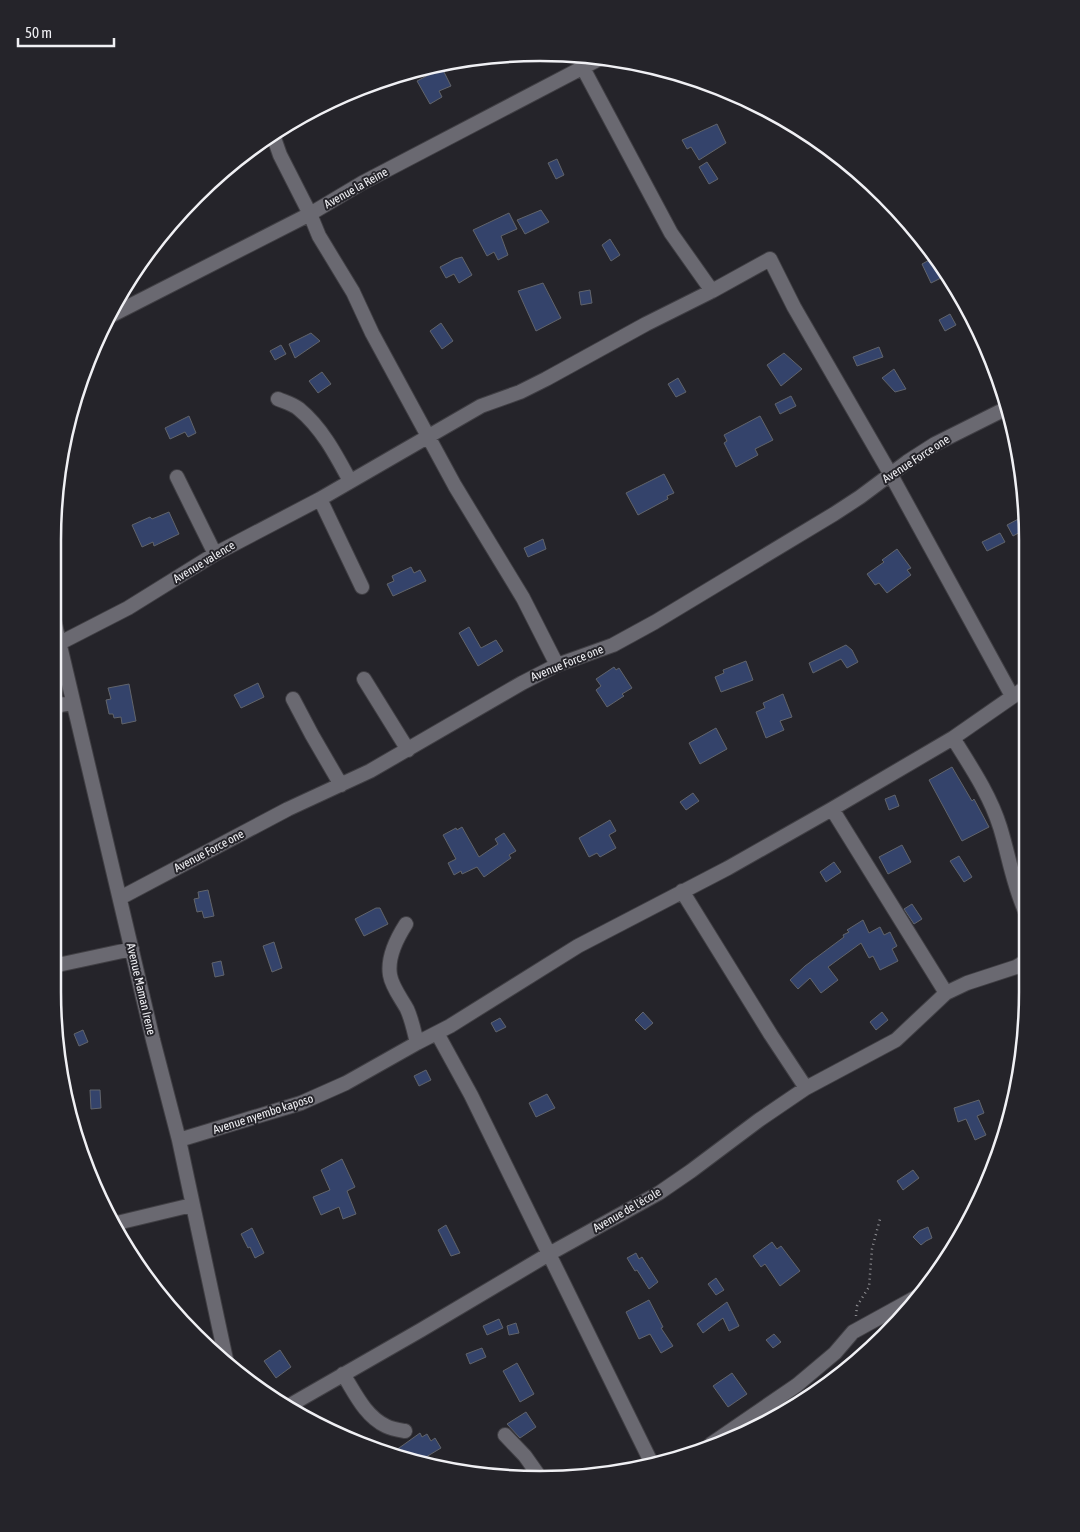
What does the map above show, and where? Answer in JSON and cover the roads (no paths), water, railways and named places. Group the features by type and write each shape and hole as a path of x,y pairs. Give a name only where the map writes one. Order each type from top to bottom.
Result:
{"street":[{"name":"Avenue la Reine","path":"120,311 310,214 362,183 590,64"},
{"path":"583,68 671,233 712,291"},
{"path":"275,141 286,169 310,214 319,236 353,292 372,333 455,486 523,598 557,665"},
{"name":"Avenue valence","path":"61,642 128,608 215,554 320,499 481,406 529,388 770,259 794,306 891,475"},
{"path":"278,399 297,408 315,425 331,445 350,481"},
{"name":"Avenue Force one","path":"120,898 288,809 370,771 408,750 461,716 522,683 557,665 613,645 655,622 834,514 935,444 1001,411"},
{"path":"891,475 1012,696"},
{"path":"177,476 215,554"},
{"path":"320,499 362,587"},
{"name":"Avenue Maman Irene","path":"61,656 179,1140 224,1352"},
{"path":"364,679 408,750"},
{"name":"Avenue nyembo kaposo","path":"179,1140 300,1103 346,1083 437,1033 578,946 728,868 832,809 953,738 1019,691"},
{"path":"293,699 341,785"},
{"path":"61,705 73,703"},
{"path":"953,738 984,788 1000,827 1019,899"},
{"path":"832,809 946,993"},
{"path":"682,892 770,1035 806,1088"},
{"path":"406,924 393,950 390,975 393,986 412,1022 416,1043"},
{"path":"61,964 132,948"},
{"name":"Avenue de l'école","path":"294,1403 422,1330 549,1254 659,1193 806,1088 896,1040 946,993 967,983 1019,965"},
{"path":"437,1033 471,1095 649,1458"},
{"path":"121,1223 192,1205"},
{"path":"730,1431 797,1385 835,1353 854,1332 902,1305"},
{"path":"343,1374 360,1402 376,1420 388,1427 405,1431"},
{"path":"506,1435 535,1471"}]}
